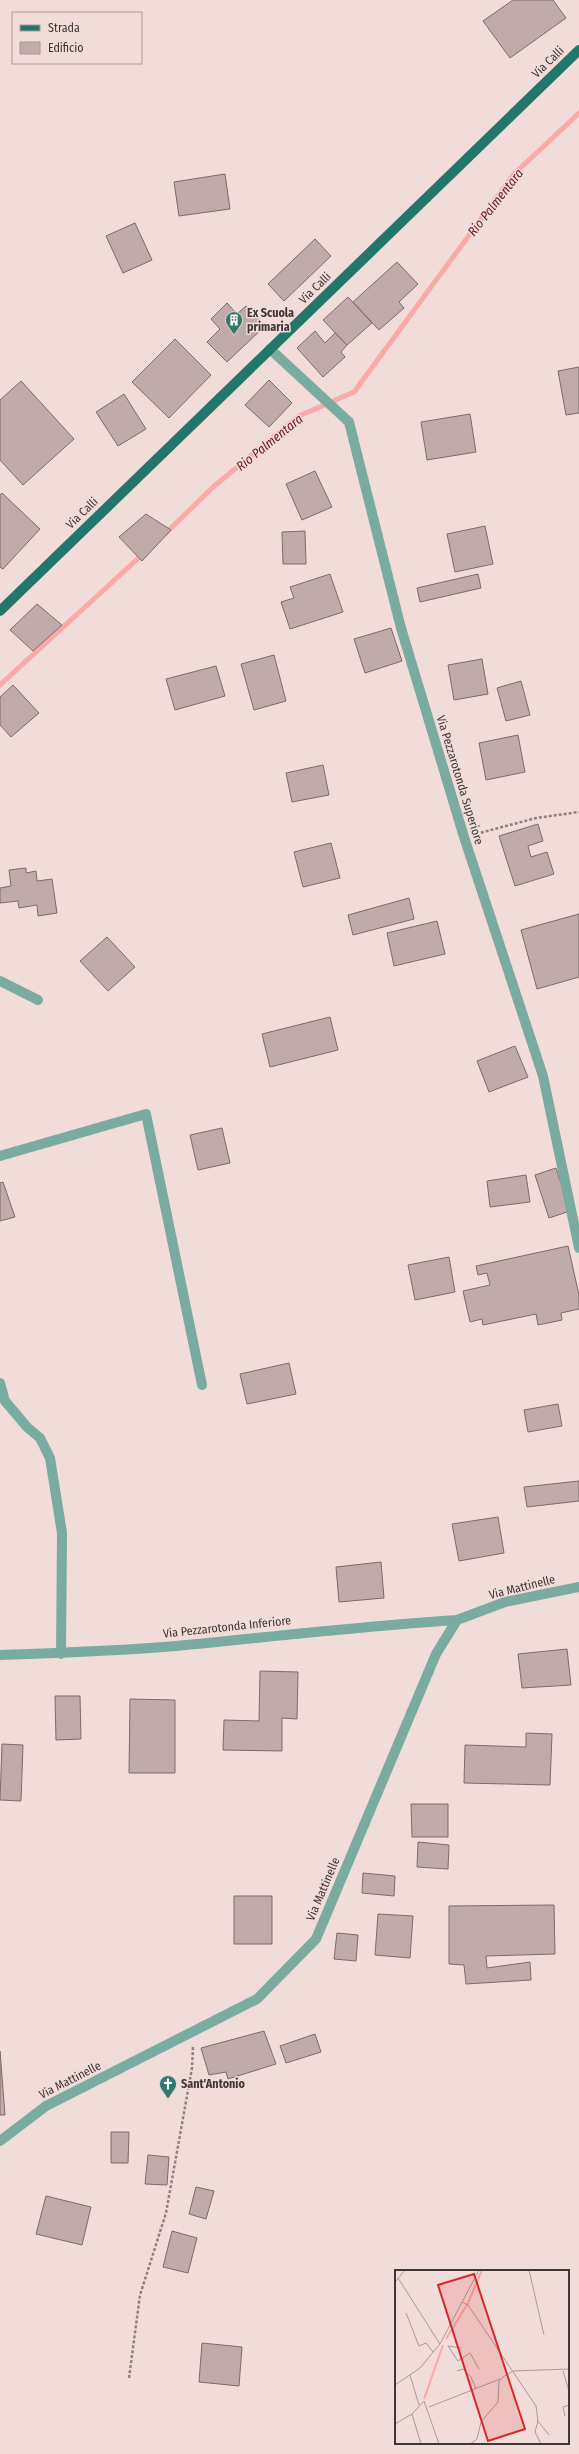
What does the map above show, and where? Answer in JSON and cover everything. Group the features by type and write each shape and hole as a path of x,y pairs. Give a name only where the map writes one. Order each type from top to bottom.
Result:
{"main road":[{"name":"Via Calli","path":"0,611 579,50"}],"street":[{"name":"Via Pezzarotonda Superiore","path":"270,349 349,422 401,628 464,837 543,1076 579,1248"},
{"path":"0,980 38,1000"},
{"path":"0,1156 146,1114 202,1385"},
{"path":"0,1383 5,1401 27,1427 40,1438 50,1458 62,1533 61,1654"},
{"name":"Via Mattinelle","path":"0,2141 46,2106 258,1999 316,1939 436,1654 457,1620 505,1602 579,1587"},
{"name":"Via Pezzarotonda Inferiore","path":"0,1655 61,1654 175,1646 360,1626 457,1620"}],"path":[{"path":"464,837 536,818 579,812"},
{"path":"129,2378 140,2294 166,2214 192,2068 194,2032"}],"building":[{"path":"513,0 553,0 566,18 510,58 483,21"},
{"path":"225,174 230,209 179,216 174,182"},
{"path":"135,223 152,260 123,273 106,236"},
{"path":"315,239 331,256 284,301 268,284"},
{"path":"397,262 418,284 399,302 404,308 379,330 353,302"},
{"path":"348,297 372,323 347,345 323,320"},
{"name":"Ex Scuola primaria","path":"227,303 237,314 246,306 265,326 227,362 207,342 220,329 211,319"},
{"path":"315,331 325,343 335,333 347,345 341,352 345,357 323,377 297,348"},
{"path":"175,339 211,375 169,418 132,382"},
{"path":"579,367 579,413 566,415 558,371"},
{"path":"269,380 292,403 269,427 245,405"},
{"path":"21,381 74,439 23,485 0,460 0,400"},
{"path":"124,394 146,429 118,446 96,412"},
{"path":"470,414 476,452 427,460 421,422"},
{"path":"315,471 332,507 302,520 286,484"},
{"path":"2,493 40,529 3,569 0,567 0,495"},
{"path":"146,514 171,530 142,561 119,537"},
{"path":"485,526 493,564 455,572 447,534"},
{"path":"305,531 306,564 283,564 282,532"},
{"path":"330,574 343,612 290,629 281,602 294,598 290,587"},
{"path":"478,574 481,588 420,602 417,588"},
{"path":"37,604 62,625 33,651 10,630"},
{"path":"391,628 402,661 365,673 354,639"},
{"path":"274,655 286,701 254,710 241,664"},
{"path":"482,659 488,694 454,700 448,665"},
{"path":"216,666 225,696 175,710 166,679"},
{"path":"521,681 530,715 506,721 497,688"},
{"path":"13,685 39,713 11,737 0,725 0,697"},
{"path":"518,735 525,772 486,780 479,743"},
{"path":"323,765 329,795 292,802 286,773"},
{"path":"538,824 543,841 528,846 531,857 547,852 554,874 515,886 499,836"},
{"path":"331,843 340,878 303,887 294,852"},
{"path":"26,868 26,873 36,871 37,881 52,879 57,913 38,916 37,905 19,908 18,901 0,903 0,888 11,886 9,870"},
{"path":"409,898 414,919 353,935 348,915"},
{"path":"579,914 579,977 537,989 521,930"},
{"path":"437,921 445,954 394,966 387,933"},
{"path":"107,937 135,967 108,991 80,961"},
{"path":"330,1017 338,1050 270,1067 262,1034"},
{"path":"515,1046 528,1077 489,1092 477,1061"},
{"path":"222,1128 230,1163 198,1170 190,1135"},
{"path":"556,1168 570,1211 549,1218 535,1175"},
{"path":"526,1175 530,1202 490,1207 487,1181"},
{"path":"3,1182 15,1217 0,1221 0,1183"},
{"path":"568,1246 579,1295 579,1309 561,1313 562,1320 538,1325 536,1314 483,1325 482,1319 470,1322 463,1291 490,1285 487,1273 478,1275 476,1266"},
{"path":"449,1257 455,1292 415,1300 408,1265"},
{"path":"289,1363 296,1394 247,1404 240,1374"},
{"path":"558,1404 562,1426 528,1432 524,1410"},
{"path":"579,1481 579,1501 527,1507 524,1487"},
{"path":"498,1517 504,1553 459,1561 452,1524"},
{"path":"381,1562 384,1598 339,1602 336,1567"},
{"path":"567,1649 571,1685 522,1688 518,1654"},
{"path":"260,1671 298,1672 297,1719 282,1718 282,1751 223,1750 224,1720 259,1721"},
{"path":"55,1696 80,1696 81,1739 56,1740"},
{"path":"130,1699 175,1700 175,1773 129,1773"},
{"path":"526,1733 552,1734 550,1785 464,1783 465,1745 526,1747"},
{"path":"2,1744 23,1745 21,1801 0,1800"},
{"path":"411,1804 448,1804 448,1837 412,1837"},
{"path":"418,1842 449,1845 448,1869 417,1867"},
{"path":"363,1873 395,1876 394,1896 362,1893"},
{"path":"234,1896 272,1896 272,1944 234,1944"},
{"path":"554,1905 555,1954 486,1956 487,1968 530,1962 531,1980 466,1984 464,1965 449,1964 449,1906"},
{"path":"378,1914 413,1916 410,1958 375,1955"},
{"path":"337,1933 358,1935 356,1961 334,1959"},
{"path":"264,2031 276,2064 228,2079 226,2072 209,2075 201,2048"},
{"path":"315,2034 321,2052 286,2063 280,2046"},
{"path":"0,2051 5,2115 0,2115"},
{"path":"111,2132 129,2132 128,2163 111,2163"},
{"path":"148,2155 169,2157 167,2185 145,2184"},
{"path":"196,2187 214,2191 206,2219 189,2214"},
{"path":"46,2196 91,2207 82,2245 36,2234"},
{"path":"172,2231 197,2238 188,2273 163,2267"},
{"path":"202,2343 242,2347 239,2386 199,2382"}],"waterway":[{"name":"Rio Palmentara","path":"166,533 213,487 299,416 354,392 514,174 579,113"},
{"name":"Rio Palmentara","path":"0,685 144,553"}],"place":[{"name":"Ex Scuola primaria","path":"234,335"},
{"name":"Sant'Antonio","path":"168,2099"}]}
